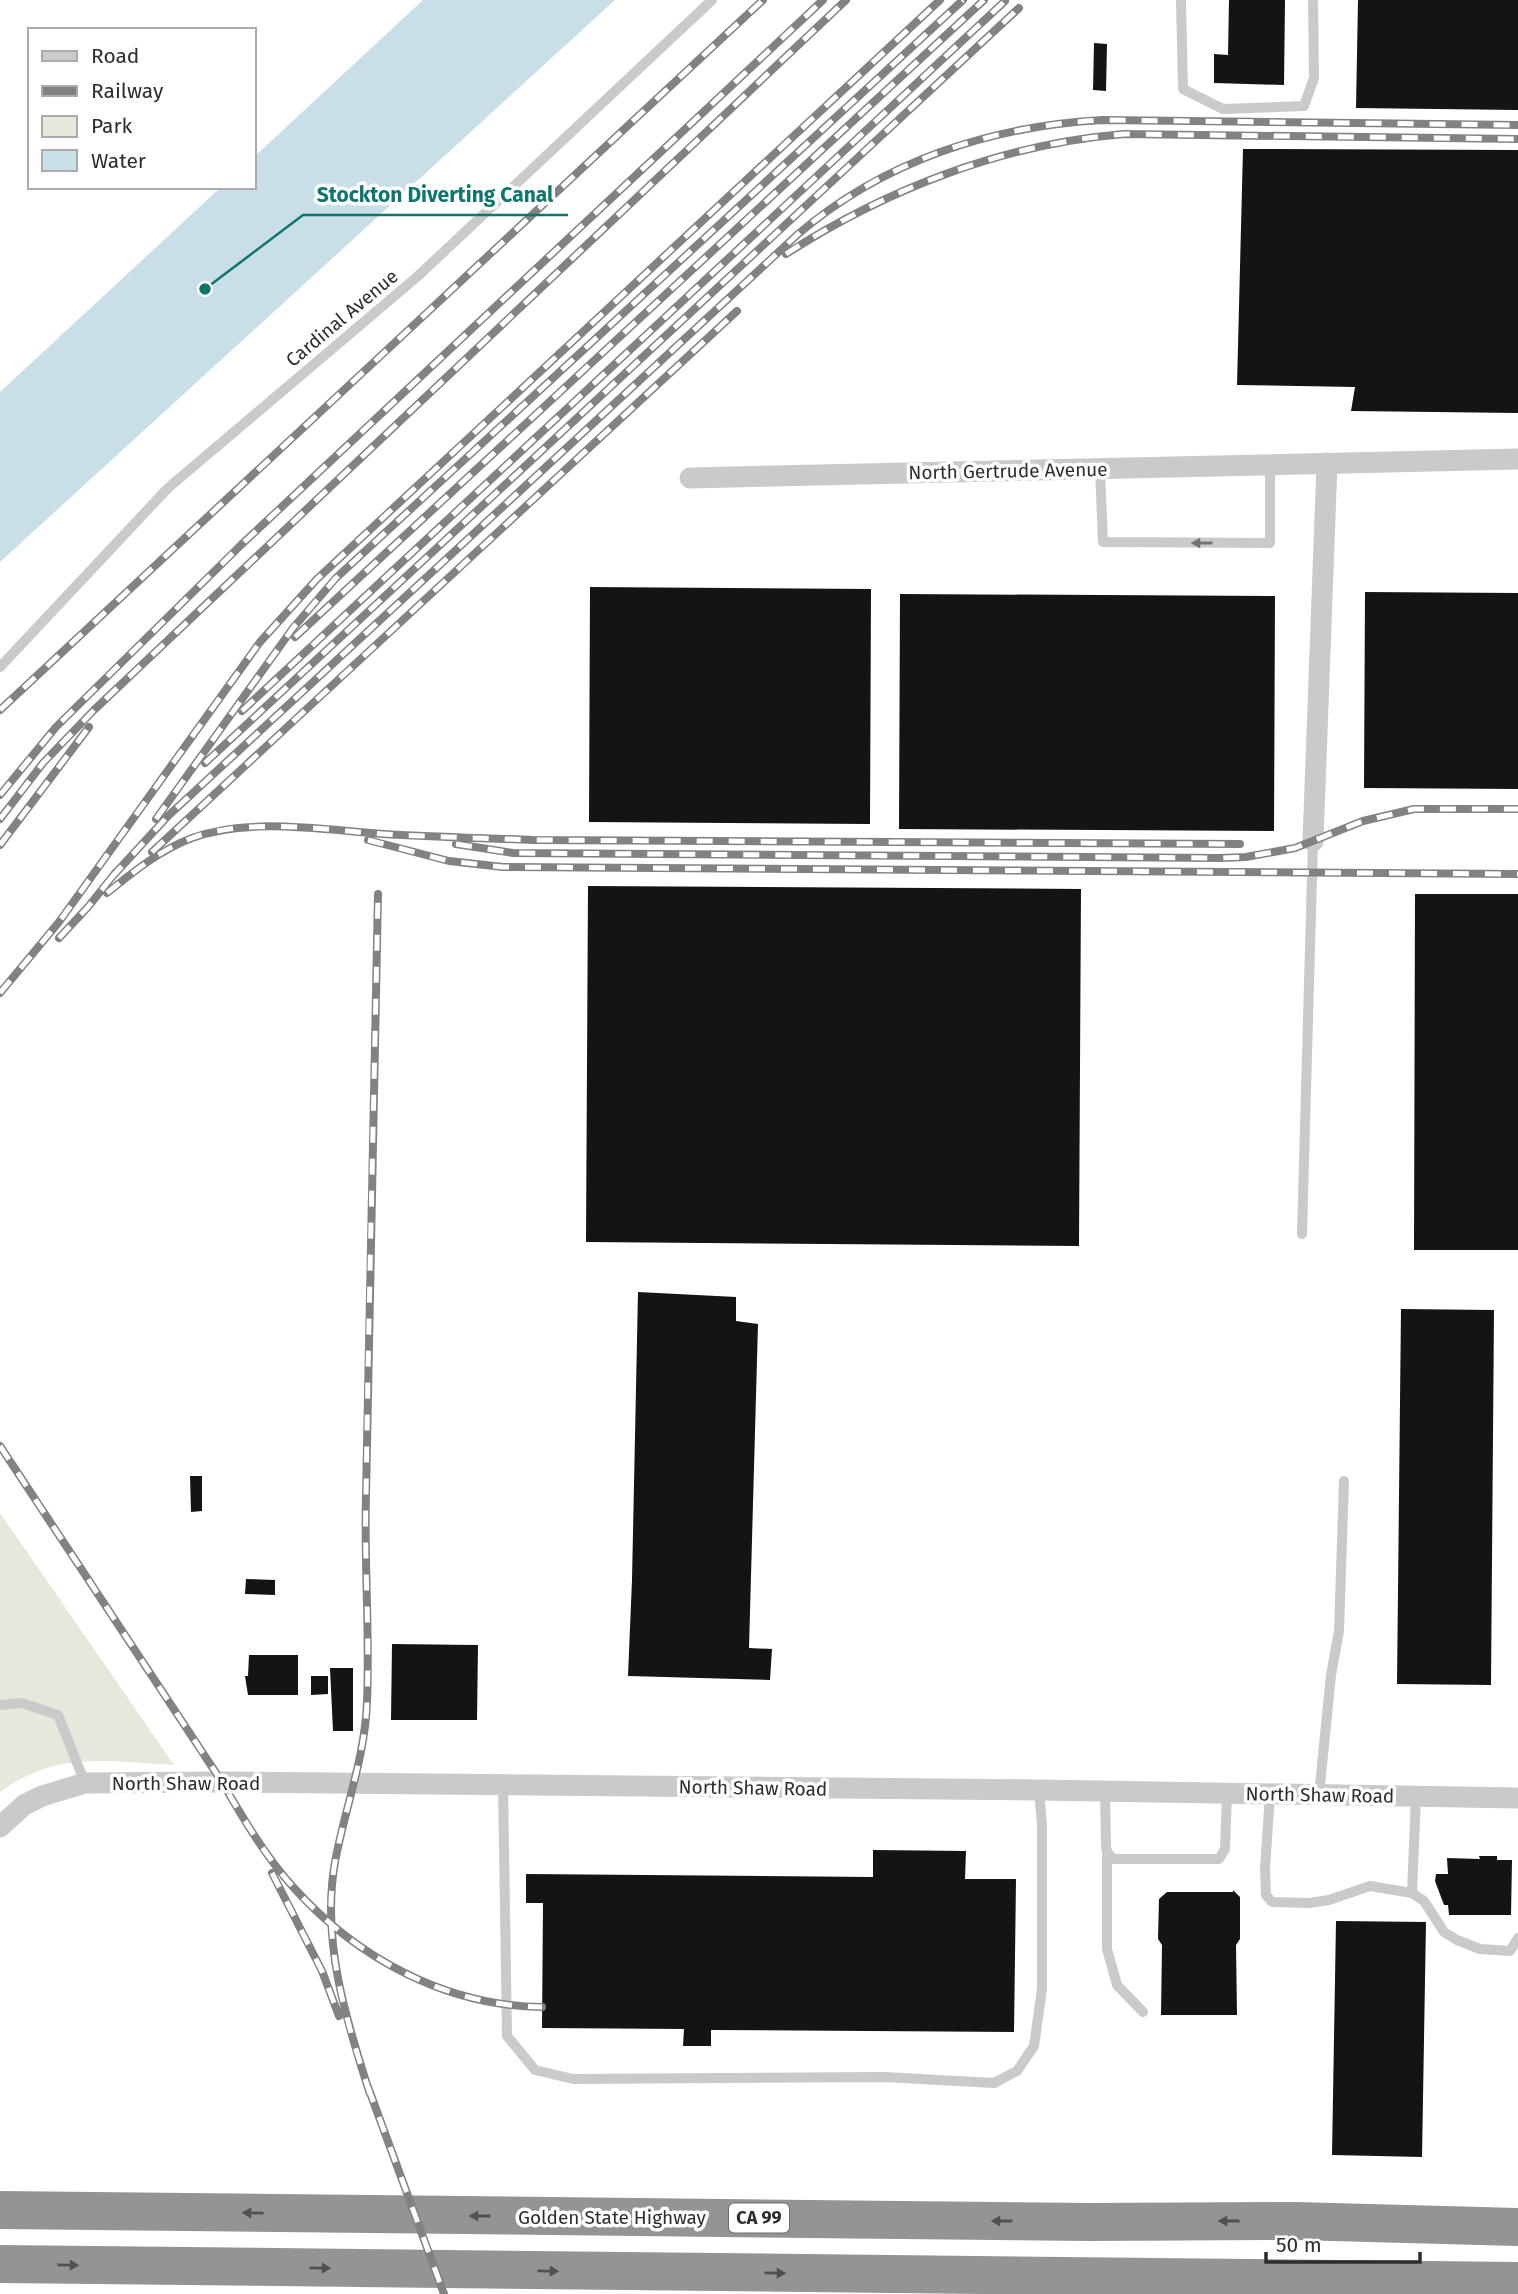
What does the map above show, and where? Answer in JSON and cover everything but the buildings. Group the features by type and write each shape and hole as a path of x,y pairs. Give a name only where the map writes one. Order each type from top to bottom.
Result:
{"highway":[{"name":"Golden State Highway","path":"0,2210 1295,2221 1508,2226"},
{"path":"0,2264 1518,2281"},
{"path":"1277,2278 1391,2294"}],"street":[{"name":"North Gertrude Avenue","path":"690,478 1518,458"},
{"path":"1313,841 1327,463"},
{"name":"North Shaw Road","path":"0,1827 24,1805 42,1796 85,1783 1039,1790 1518,1798"}],"lane":[{"name":"Cardinal Avenue","path":"0,667 167,488 418,276 712,0"},
{"path":"1181,0 1183,89 1223,109 1304,106 1314,78 1313,0"},
{"path":"1100,469 1103,542 1270,543 1270,465"},
{"path":"1301,1234 1313,841"},
{"path":"1319,1795 1331,1675 1339,1632 1345,1481"},
{"path":"0,1705 22,1703 58,1715 85,1783"},
{"path":"503,1786 507,2036 535,2070 573,2079 884,2077 994,2082 1017,2071 1034,2046 1042,1989 1042,1826 1039,1790"},
{"path":"1105,1791 1107,1949 1117,1985 1143,2012"},
{"path":"1107,1852 1114,1859 1219,1859 1225,1849 1227,1793"},
{"path":"1270,1794 1265,1869 1266,1895 1272,1902 1309,1903 1329,1900 1370,1886 1412,1893 1424,1901 1444,1932 1480,1949 1510,1951 1518,1938"},
{"path":"1412,1893 1416,1796"}],"green space":[{"path":"0,1513 174,1765 105,1761 63,1764 21,1779 0,1792"}],"water":[{"path":"423,0 615,0 0,562 0,392 219,189 256,189 256,155"}],"railway":[{"path":"0,710 763,0"},
{"path":"0,795 56,727 241,545 823,0"},
{"path":"0,819 43,763 94,710 846,0"},
{"path":"0,993 59,922 260,642 317,579 940,0"},
{"path":"156,819 293,628 336,578 963,0"},
{"path":"295,637 984,0"},
{"path":"242,711 1005,1"},
{"path":"205,763 1019,8"},
{"path":"111,878 168,816 797,235 830,209 865,187 940,152 980,140 1020,130 1103,120 1518,125"},
{"path":"786,254 864,209 948,173 991,159 1079,139 1124,134 1518,139"},
{"path":"152,852 737,311"},
{"path":"0,845 89,727"},
{"path":"456,844 513,853 1220,858 1246,857 1295,848 1363,821 1414,809 1518,809"},
{"path":"107,893 147,862 180,843 214,832 262,826 533,840 1240,844"},
{"path":"368,840 449,861 503,867 1518,874"},
{"path":"59,938 116,872"},
{"path":"370,2094 352,2038 338,1980 331,1921 335,1862 359,1763 367,1702 366,1521 378,894"},
{"path":"0,1446 222,1782 255,1837 294,1888 346,1936 406,1973 472,1998 542,2007"},
{"path":"272,1873 322,1971 339,2016"},
{"path":"368,2087 444,2294"}],"place":[{"name":"Stockton Diverting Canal","path":"205,289"}]}
